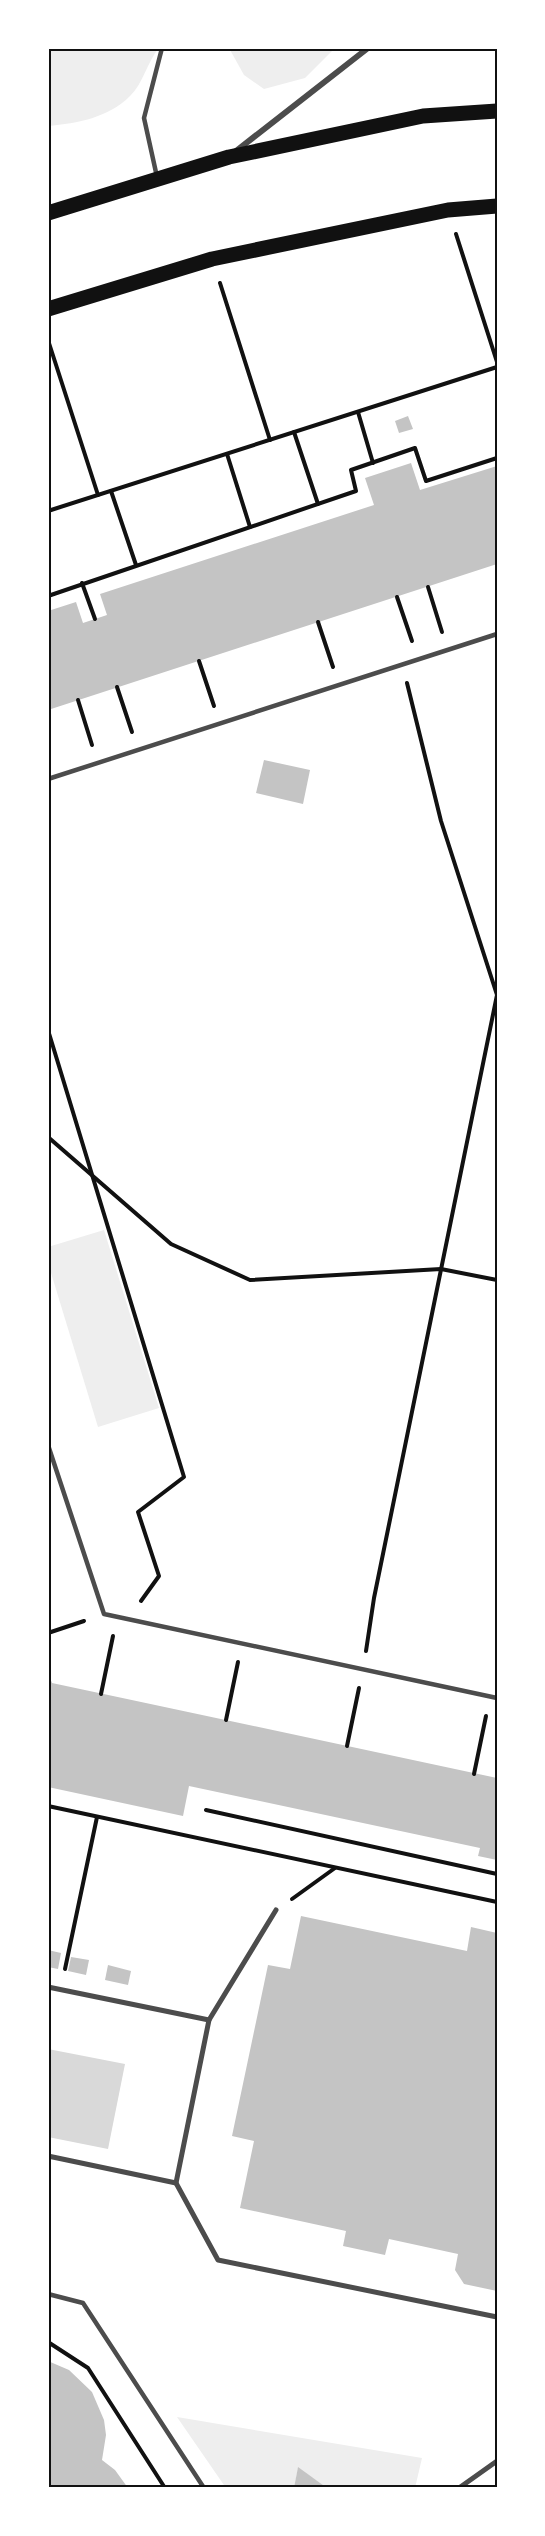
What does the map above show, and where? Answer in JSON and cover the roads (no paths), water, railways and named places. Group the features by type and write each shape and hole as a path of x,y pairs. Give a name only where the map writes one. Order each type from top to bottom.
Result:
{"main road":[{"path":"48,213 229,156 423,116 497,111"},
{"path":"48,309 212,259 448,210 497,206"}],"street":[{"path":"229,156 368,48"},
{"path":"276,1910 209,2020 176,2183 218,2260 497,2317"},
{"path":"48,1987 209,2020"},
{"path":"48,2156 176,2183"},
{"path":"459,2488 497,2461"}],"lane":[{"path":"157,177 144,118 162,48"},
{"path":"48,779 497,634"},
{"path":"48,1445 104,1614 497,1698"},
{"path":"48,2294 83,2303 204,2488"}]}
